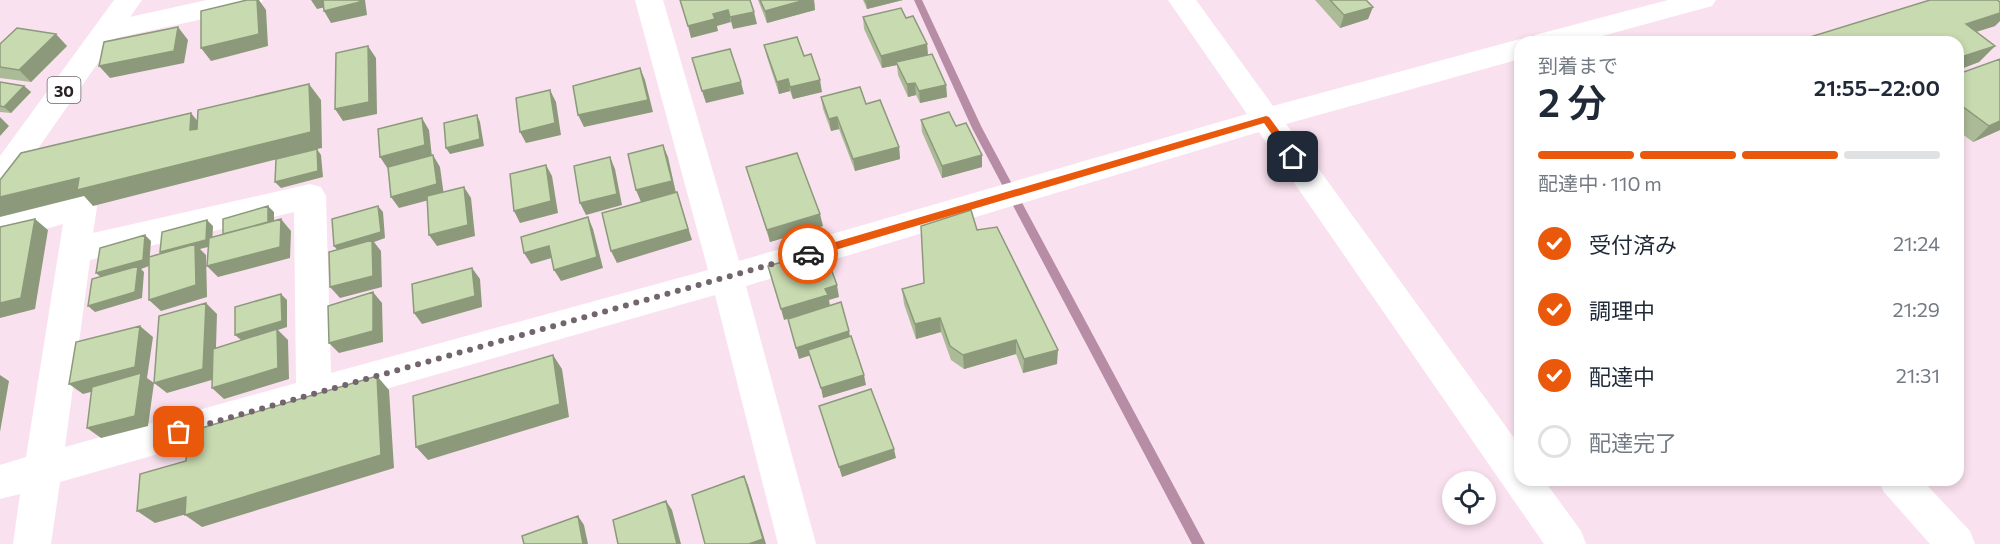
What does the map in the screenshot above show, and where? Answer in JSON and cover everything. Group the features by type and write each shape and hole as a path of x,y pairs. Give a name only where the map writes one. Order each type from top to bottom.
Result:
{"street":[{"name":"30","path":"4,168 128,0"},
{"path":"107,31 249,0"},
{"path":"649,0 727,278 797,544"},
{"path":"1182,0 1514,468"},
{"path":"1567,36 1702,0"},
{"path":"0,482 727,278 1266,119 1514,57"},
{"path":"75,250 310,196 315,394"},
{"path":"0,229 81,207 32,544"},
{"path":"1527,486 1567,544"},
{"path":"1903,486 1956,544"}],"building":[{"path":"247,0 257,0 259,34 201,48 201,11"},
{"path":"323,0 359,0 360,2 324,11"},
{"path":"680,0 750,0 754,12 730,17 728,10 713,14 715,19 688,26"},
{"path":"760,0 805,0 765,11"},
{"path":"1330,0 1366,0 1373,7 1344,15"},
{"path":"1930,0 1997,0 2000,2 2000,13 1966,24 1995,46 1964,56 1964,36 1813,36"},
{"path":"901,8 906,18 913,16 927,44 881,56 863,17"},
{"path":"178,27 174,51 99,66 104,42"},
{"path":"17,28 56,34 19,70 0,67 0,44"},
{"path":"797,37 804,56 811,54 820,80 790,87 788,79 777,82 764,45"},
{"path":"368,46 369,102 335,109 336,53"},
{"path":"730,49 741,82 702,91 692,58"},
{"path":"932,54 946,85 919,91 915,83 907,84 896,62"},
{"path":"2000,59 2000,121 1989,126 1964,107 1964,72"},
{"path":"640,68 648,100 578,115 573,86"},
{"path":"0,82 24,86 4,107 0,106"},
{"path":"309,84 311,132 77,190 79,178 0,197 0,180 21,153 191,113 190,130 197,129 198,110"},
{"path":"860,87 866,104 880,100 899,147 853,159 837,117 829,119 821,97"},
{"path":"550,90 555,123 520,132 516,98"},
{"path":"949,112 956,126 966,123 982,155 942,166 921,120"},
{"path":"477,115 480,139 446,148 444,123"},
{"path":"422,118 425,145 380,157 378,129"},
{"path":"663,145 672,181 636,190 628,154"},
{"path":"317,149 318,171 275,182 276,159"},
{"path":"797,153 820,214 767,230 746,167"},
{"path":"433,155 437,184 391,197 388,167"},
{"path":"610,157 617,194 580,203 574,166"},
{"path":"546,165 551,201 514,211 510,174"},
{"path":"464,187 468,225 429,235 427,196"},
{"path":"677,192 688,229 611,251 602,213"},
{"path":"268,206 268,222 223,234 223,219"},
{"path":"378,206 381,232 334,246 332,219"},
{"path":"971,210 977,230 997,227 1058,350 1024,359 1016,340 963,355 950,346 940,318 915,324 902,289 924,283 921,226"},
{"path":"588,217 597,257 554,270 549,246 524,253 521,237"},
{"path":"35,219 21,298 0,303 0,227"},
{"path":"281,219 280,247 207,266 209,238"},
{"path":"207,220 206,240 160,252 162,232"},
{"path":"145,235 143,260 96,273 100,248"},
{"path":"372,240 373,276 330,287 329,252"},
{"path":"195,244 196,285 149,300 149,257"},
{"path":"824,250 837,285 825,289 828,295 781,309 768,266"},
{"path":"138,266 135,292 88,306 92,279"},
{"path":"472,268 475,296 414,313 412,284"},
{"path":"373,292 373,331 329,343 328,306"},
{"path":"281,294 282,321 235,335 235,307"},
{"path":"841,302 849,331 796,348 788,319"},
{"path":"206,303 203,369 154,383 159,316"},
{"path":"140,326 135,367 69,384 76,342"},
{"path":"277,329 278,368 212,388 213,349"},
{"path":"851,336 864,375 821,388 808,350"},
{"path":"553,355 560,404 416,447 413,396"},
{"path":"141,373 135,416 87,428 92,387"},
{"path":"377,376 381,455 185,515 186,497 137,511 140,474 186,461 188,432"},
{"path":"871,389 894,449 839,467 819,406"},
{"path":"744,476 763,539 749,544 705,544 692,495"},
{"path":"666,501 677,544 618,544 613,520"},
{"path":"578,516 583,544 524,544 522,536"}],"waterway":[{"path":"918,0 977,128 1199,544"}],"way so far":[{"path":"179,432 808,254"}],"route":[{"path":"808,254 1266,119 1293,157"}]}
